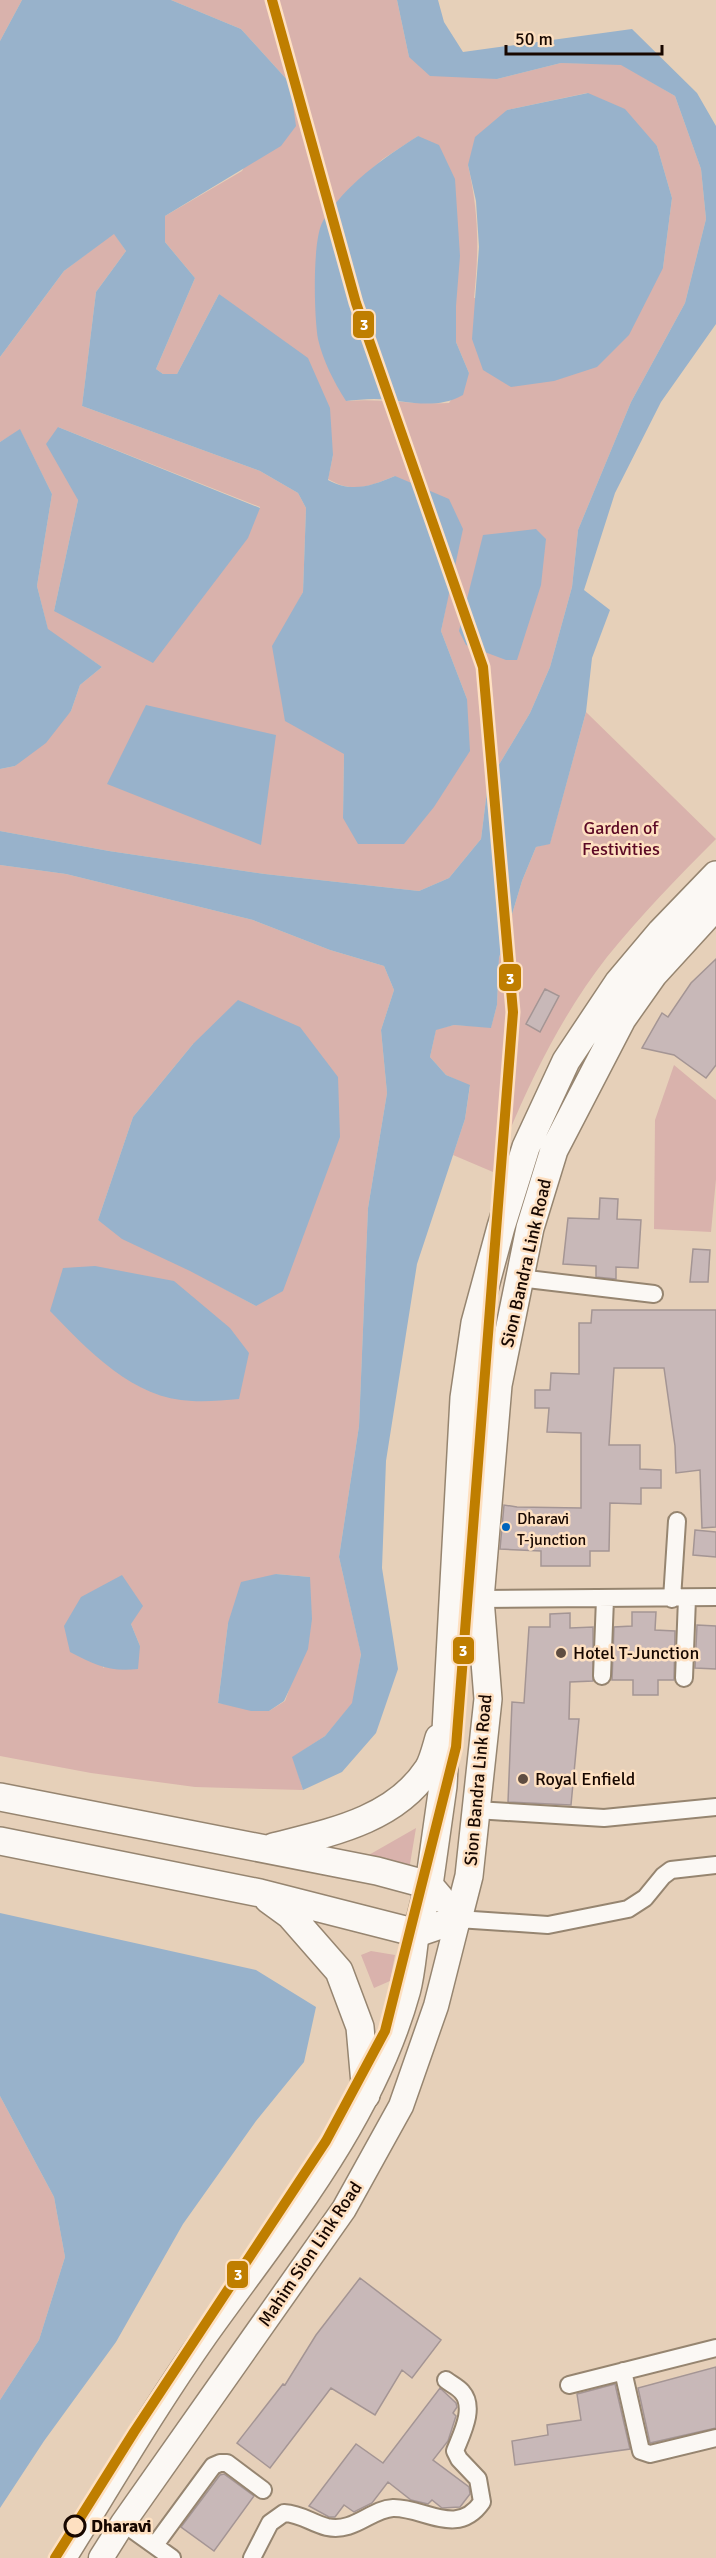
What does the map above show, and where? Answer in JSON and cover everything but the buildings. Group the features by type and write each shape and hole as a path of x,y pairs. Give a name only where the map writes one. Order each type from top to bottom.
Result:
{"main road":[{"name":"Sion Bandra Link Road","path":"458,1919 469,1876 488,1699 480,1599 498,1385 530,1228 542,1145 566,1061 618,983 662,932 716,876"},
{"name":"Sion Bandra Link Road","path":"417,1933 429,1885 443,1786 464,1398 475,1323 501,1227 542,1145 622,1019 653,975 716,906"},
{"path":"457,1520 485,1521"},
{"path":"266,1849 350,1827 377,1815 403,1797 428,1769 446,1720"},
{"path":"0,1797 377,1871 429,1885 458,1919 417,1933 260,1893 0,1841"},
{"path":"260,1893 290,1915 339,1971 360,2027 366,2095"},
{"name":"Mahim Sion Link Road","path":"101,2558 123,2523 344,2209 401,2106 436,2006 458,1919"},
{"path":"64,2558 204,2337 255,2269 343,2141 390,2044 409,1989 417,1933"}],"street":[{"path":"519,1278 654,1294"},
{"path":"676,1521 684,1678"},
{"path":"480,1599 716,1597"},
{"path":"602,1676 605,1599"},
{"path":"476,1810 604,1818 716,1807"},
{"path":"458,1919 548,1925 628,1909 645,1898 671,1870 716,1865"},
{"path":"568,2385 716,2348"},
{"path":"623,2371 641,2451 650,2454 716,2438"},
{"path":"252,2558 270,2523 284,2513 298,2514 328,2527 361,2523 380,2511 390,2508 452,2520 475,2511 482,2502 478,2479 455,2451 467,2420 466,2403 463,2393 446,2380"},
{"path":"123,2523 163,2553 213,2466 227,2463 263,2490"}],"green space":[{"path":"0,0 22,0 0,41"},
{"path":"171,0 397,0 409,57 497,79 561,63 621,64 675,96 701,169 706,219 685,303 631,402 578,530 572,587 550,667 530,713 488,783 481,839 449,878 419,891 265,874 109,851 0,831 0,769 15,766 71,711 80,685 102,667 48,630 37,586 52,494 20,430 0,442 0,357 64,271 114,233 126,251 96,292 82,406 260,471 298,493 306,508 303,592 294,609 344,754 343,818 467,699 441,631 449,591 395,476 362,487 337,484 328,479 333,455 219,294 177,374 163,374 156,369 195,278 165,242 165,216 242,171 290,83 241,29","holes":["587,93 657,146 672,198 663,268 474,298 477,231 468,165 507,110","418,136 456,306 456,342 469,373 449,403 346,401 352,186 383,159","58,427 260,508 54,611 78,500"]},
{"name":"Garden of Festivities","path":"586,712 716,839 633,926 607,957 572,1007 542,1060 493,1172 453,1155 465,1119 470,1086 446,1075 430,1057 436,1029 454,1025 491,1027 497,1005 499,958 522,881 536,847 550,843"},
{"path":"0,865 66,874 253,920 330,950 384,966 394,990 381,1030 387,1093 368,1208 359,1426 339,1557 361,1653 353,1703 325,1736 293,1757 303,1790 195,1787 91,1773 0,1756","holes":["193,1044 256,1306 98,1220 133,1117","276,1574 310,1577 293,1679 285,1701 269,1711 218,1703 228,1623","122,1575 131,1624 140,1646 103,1668"]},
{"path":"674,1065 716,1100 716,1179 711,1232 654,1229 655,1120"},
{"path":"416,1828 409,1870 367,1856"},
{"path":"371,1951 395,1955 390,1981 374,1988 361,1955"},
{"path":"0,2096 54,2197 65,2257 39,2340 0,2400"}],"water":[{"path":"22,0 171,0 241,29 290,83 296,126 281,146 165,216 165,242 195,278 156,369 163,374 177,374 219,294 308,358 330,408 333,455 328,480 345,486 361,487 395,476 449,499 463,529 441,631 467,699 470,751 434,807 404,844 358,844 343,818 344,754 285,721 272,646 303,592 306,508 298,493 260,471 82,406 96,292 126,251 114,234 64,271 0,357 0,41"},
{"path":"397,0 438,0 444,22 463,52 632,29 697,93 716,126 716,324 661,402 615,493 584,590 610,610 592,658 586,712 550,844 536,847 522,881 499,958 497,1005 491,1028 454,1025 436,1030 430,1057 446,1075 470,1085 465,1119 417,1264 386,1461 382,1568 398,1669 376,1733 342,1772 303,1790 292,1757 325,1736 352,1703 361,1654 339,1557 359,1426 368,1208 387,1093 381,1030 394,990 384,966 330,950 253,920 66,874 0,865 0,831 109,851 265,874 419,891 449,878 481,839 488,783 530,713 550,667 572,587 578,530 631,402 685,303 706,219 701,169 675,96 621,65 561,63 497,79 430,76 409,57"},
{"path":"588,93 625,109 657,146 672,198 663,268 629,335 597,367 554,381 511,387 483,370 472,339 479,247 476,201 468,165 475,137 507,110"},
{"path":"418,136 439,145 455,179 460,256 456,342 469,373 463,395 441,403 374,399 346,401 329,371 318,339 315,278 319,230 342,195 378,163"},
{"path":"58,427 260,508 248,538 153,663 54,611 78,500 46,444"},
{"path":"20,429 52,494 37,586 48,629 102,667 80,685 71,711 46,743 15,766 0,769 0,442"},
{"path":"536,529 546,539 541,585 517,660 506,660 466,645 459,631 483,535"},
{"path":"146,705 276,735 261,845 107,784"},
{"path":"238,1000 300,1027 338,1077 340,1137 283,1291 256,1306 122,1239 98,1220 133,1117 193,1044"},
{"path":"95,1266 174,1281 230,1328 249,1353 239,1399 192,1401 150,1392 114,1370 80,1342 50,1311 63,1268"},
{"path":"276,1574 310,1577 312,1619 308,1649 284,1701 269,1711 251,1711 218,1703 228,1623 241,1582"},
{"path":"122,1575 143,1606 131,1624 140,1646 138,1669 102,1666 70,1652 64,1626 81,1597"},
{"path":"0,1913 256,1970 316,2007 304,2062 256,2121 183,2224 116,2342 44,2441 0,2508 0,2400 39,2340 65,2257 54,2197 0,2096"}],"transit line":[{"name":"3","path":"55,2558 134,2432 326,2141 385,2031 456,1747 513,1012 483,667 356,303 272,0"}],"place":[{"name":"Dharavi T-junction","path":"506,1527"},
{"name":"Hotel T-Junction","path":"561,1653"},
{"name":"Royal Enfield","path":"523,1779"},
{"name":"Dharavi","path":"75,2526"}]}
